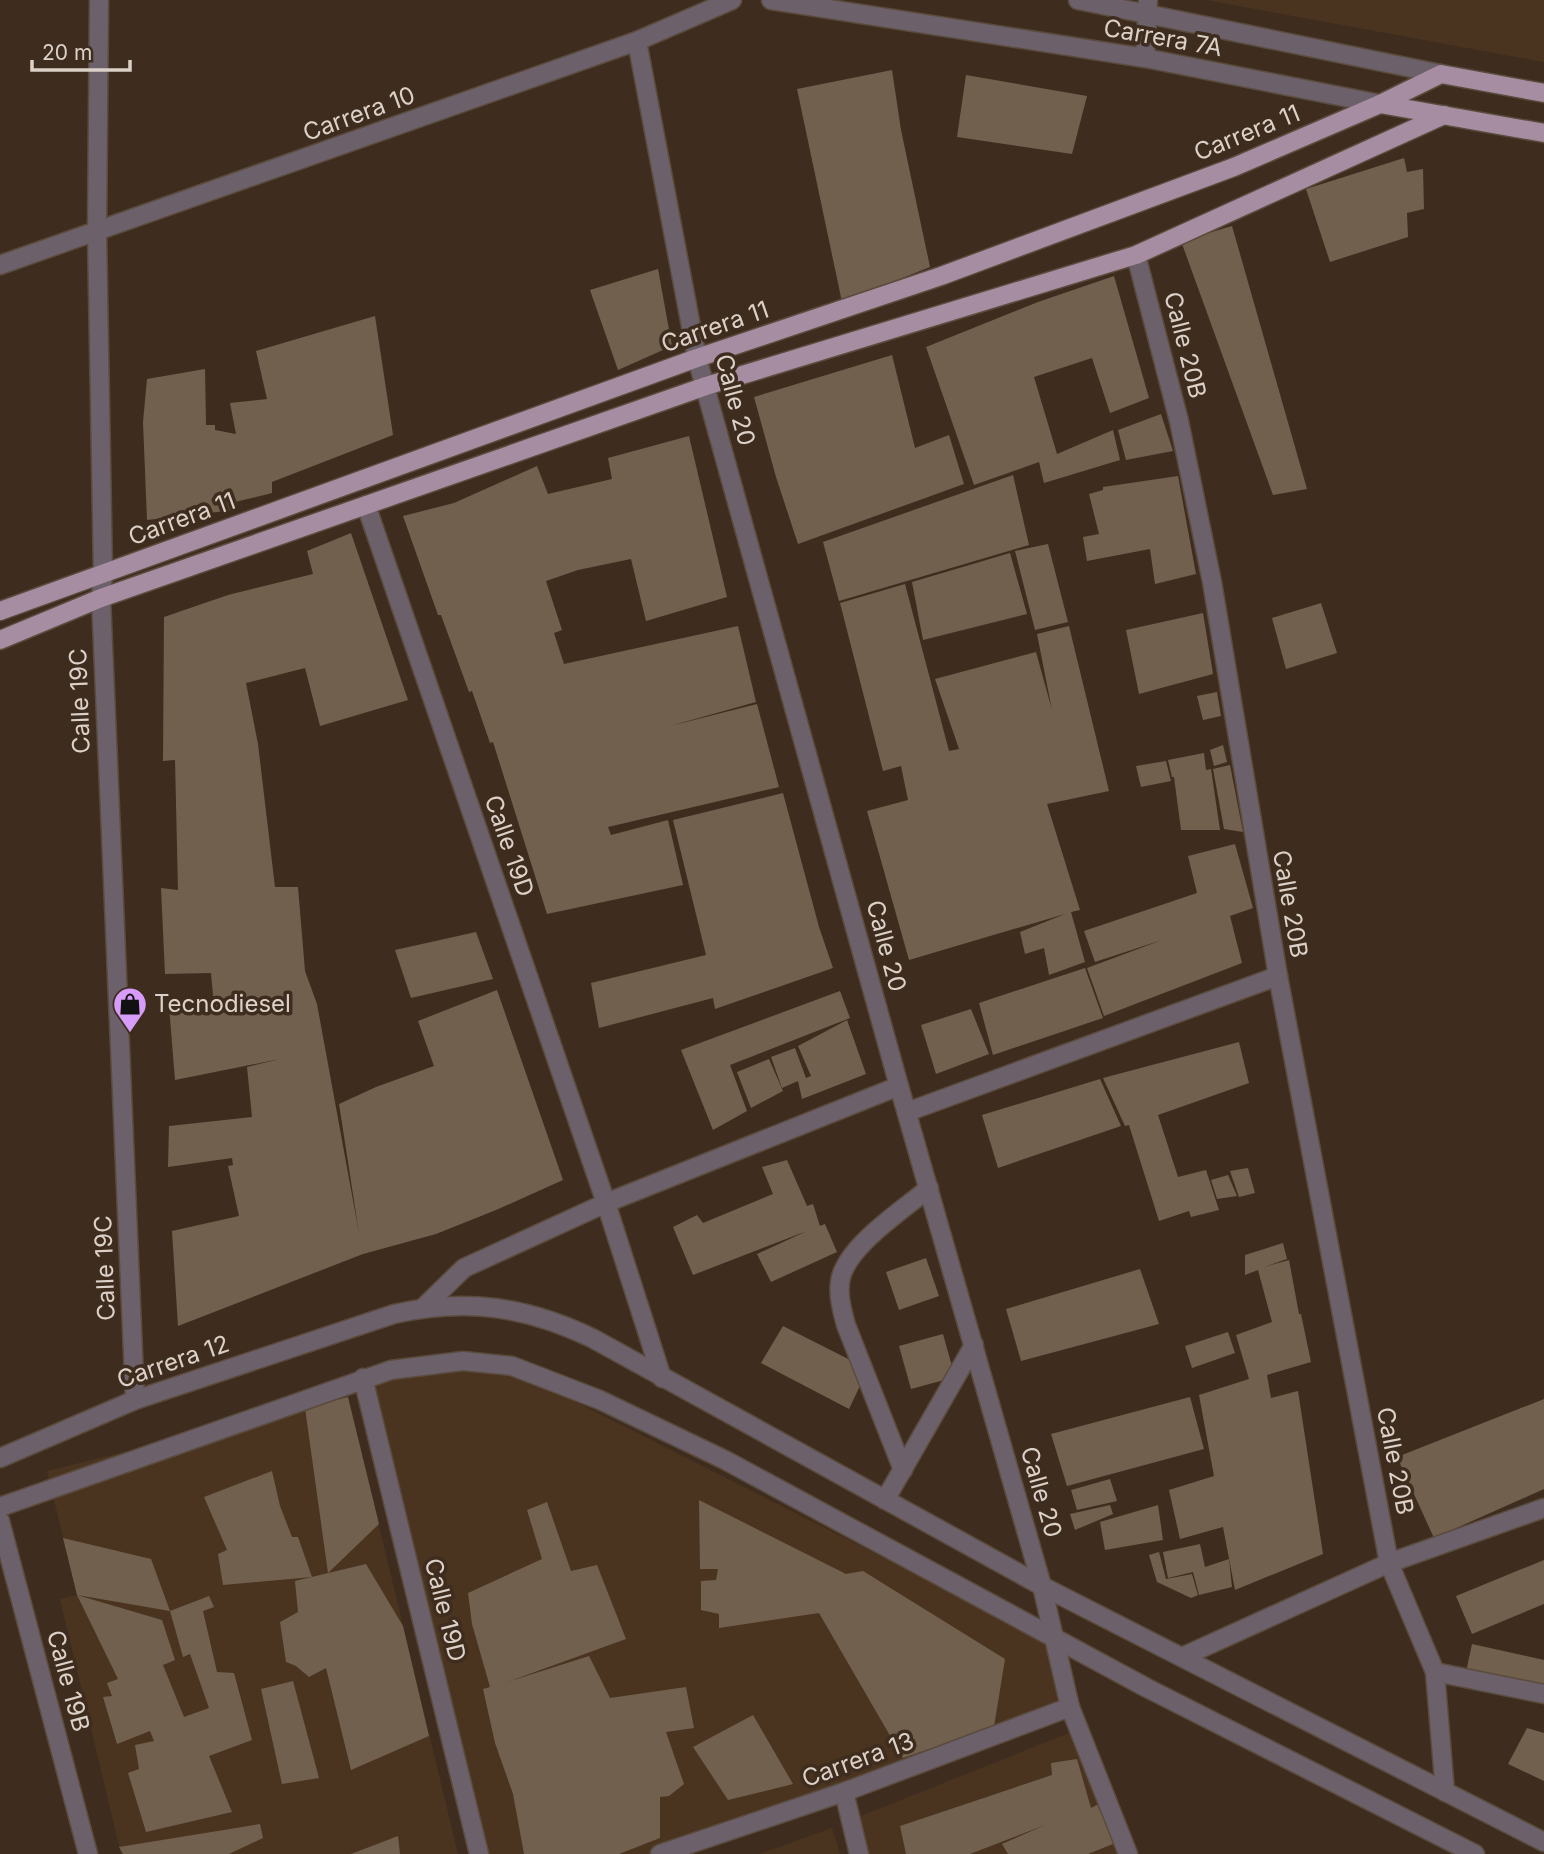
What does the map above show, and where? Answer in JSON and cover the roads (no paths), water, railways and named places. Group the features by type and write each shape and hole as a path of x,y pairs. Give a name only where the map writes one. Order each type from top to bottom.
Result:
{"main road":[{"name":"Carrera 7A","path":"1441,74 1544,93"},
{"name":"Carrera 11","path":"0,611 697,358 979,262 1234,167 1380,104 1441,74"},
{"name":"Carrera 7A","path":"1380,104 1544,134"},
{"name":"Carrera 11","path":"0,640 101,598 706,386 1136,255 1444,115"}],"street":[{"name":"Calle 19C","path":"99,0 97,233 103,574 101,598 135,1400"},
{"name":"Carrera 10","path":"0,265 637,41 732,0"},
{"name":"Carrera 7A","path":"771,0 1145,58 1380,104"},
{"name":"Carrera 7A","path":"1078,0 1148,6 1441,74"},
{"path":"1145,58 1148,6"},
{"name":"Calle 20","path":"637,41 697,358 906,1112 1042,1586 1070,1707 1128,1854"},
{"name":"Calle 20B","path":"1136,255 1179,421 1212,582 1278,976 1389,1563 1435,1672 1445,1792"},
{"name":"Calle 19D","path":"366,505 606,1203 662,1378"},
{"path":"906,1112 1278,976"},
{"path":"422,1308 464,1268 606,1203 899,1086"},
{"path":"903,1470 846,1325 840,1303 841,1278 847,1264 861,1246 929,1188"},
{"name":"Carrera 12","path":"0,1458 135,1400 366,1322 422,1308 481,1306 538,1316 592,1338 1042,1586 1544,1842"},
{"path":"885,1500 974,1345"},
{"path":"0,1507 391,1370 463,1361 512,1366 600,1400 725,1460 1054,1639 1475,1854"},
{"name":"Calle 19D","path":"363,1378 479,1854"},
{"path":"1182,1657 1389,1563 1544,1508"},
{"name":"Calle 19B","path":"0,1521 88,1854"},
{"path":"1435,1672 1544,1694"},
{"name":"Carrera 13","path":"660,1854 844,1792 1070,1707"},
{"path":"844,1792 859,1854"}],"place":[{"name":"Tecnodiesel","path":"130,1034"}]}
